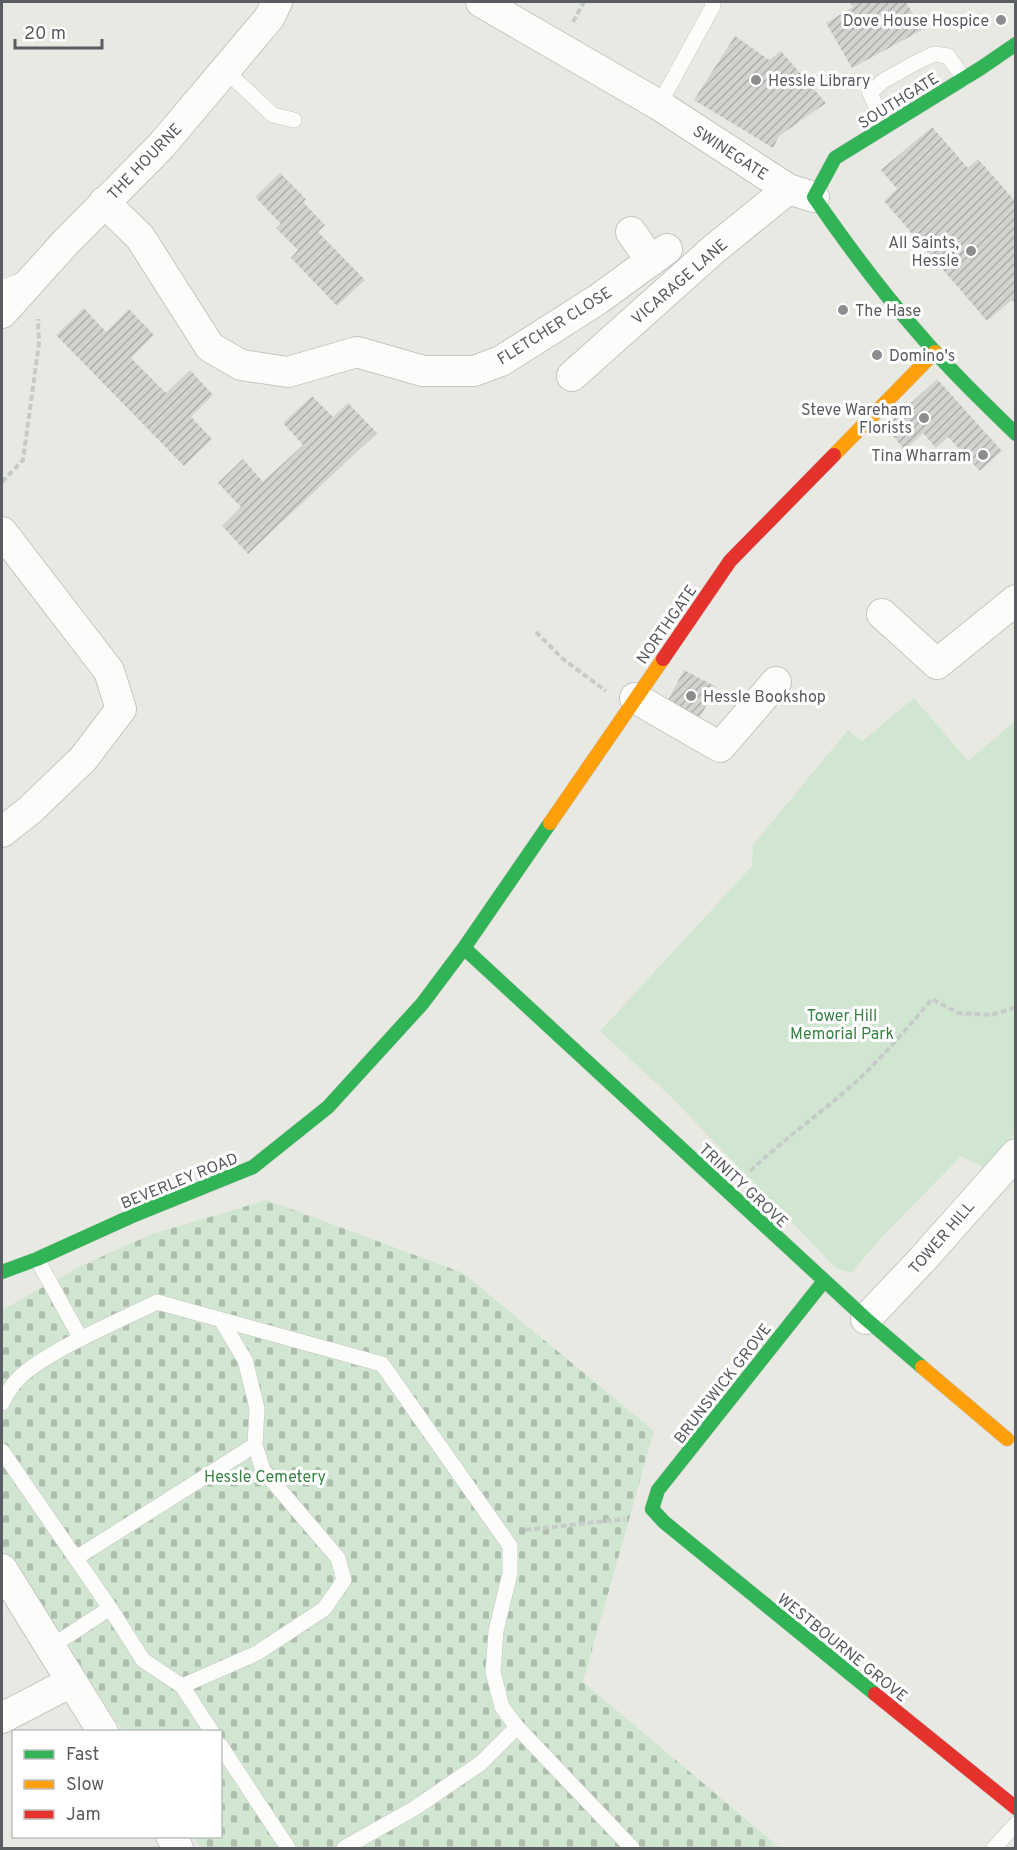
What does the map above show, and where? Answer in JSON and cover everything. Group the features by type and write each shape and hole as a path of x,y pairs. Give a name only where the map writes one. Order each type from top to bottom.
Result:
{"street":[{"name":"THE HOURNE","path":"2,313 104,202 161,146 269,18 277,2"},
{"name":"SWINEGATE","path":"481,2 659,105 801,193 843,239 935,352"},
{"name":"SOUTHGATE","path":"801,193 835,158 964,79 1016,44"},
{"name":"VICARAGE LANE","path":"572,376 713,250 801,193"},
{"name":"FLETCHER CLOSE","path":"104,202 140,237 210,347 242,365 288,372 357,352 423,371 474,371 501,361 597,300 659,255 631,232"},
{"path":"935,352 1016,434"},
{"name":"NORTHGATE","path":"464,948 730,561 935,352"},
{"path":"2,531 109,671 121,709 83,759 30,810 2,832"},
{"path":"882,614 937,664 1016,600"},
{"path":"631,703 720,747 776,682"},
{"name":"TRINITY GROVE","path":"464,948 824,1281 1007,1440"},
{"name":"BEVERLEY ROAD","path":"2,1272 253,1167 328,1107 422,1004 464,948"},
{"name":"TOWER HILL","path":"866,1319 1016,1154"},
{"name":"BRUNSWICK GROVE","path":"652,1509 658,1490 824,1281"},
{"name":"WESTBOURNE GROVE","path":"652,1509 664,1522 1016,1808"},
{"path":"2,1569 49,1648 102,1730"},
{"path":"2,1718 71,1682"}],"lane":[{"path":"659,105 713,6 712,2"},
{"path":"885,127 870,93 883,81 934,54 948,56 964,79"},
{"path":"225,70 273,115 294,120"},
{"path":"2,287 35,276"},
{"path":"37,1259 81,1339"},
{"path":"2,1402 9,1388 27,1371 81,1339 156,1302 382,1364 510,1546 510,1573 496,1631 493,1672 502,1707 632,1848"},
{"path":"182,1686 257,1653 324,1609 344,1580 338,1558 263,1470 255,1444 257,1408 245,1360 221,1320"},
{"path":"76,1558 255,1444"},
{"path":"2,1451 143,1660 182,1686 211,1730"},
{"path":"49,1648 110,1608"},
{"path":"344,1848 415,1808 481,1763 518,1726"},
{"path":"222,1748 288,1848"},
{"path":"994,1848 1016,1824"}],"path":[{"path":"2,482 23,460 39,343 35,276"},
{"path":"536,632 563,659 631,703"},
{"path":"728,1192 779,1144 851,1087 884,1054 932,999 958,1013 992,1015 1016,1007"},
{"path":"501,1533 630,1519 652,1509"}],"green space":[{"name":"Tower Hill Memorial Park","path":"914,698 968,761 1015,721 1015,1133 984,1168 961,1156 882,1237 851,1273 836,1268 671,1097 600,1031 752,866 753,845 848,730 862,741"},
{"name":"Hessle Cemetery","path":"267,1200 463,1273 654,1431 583,1682 780,1848 201,1848 194,1838 222,1838 222,1730 122,1730 2,1548 2,1310 81,1266 152,1234"}],"building":[{"path":"850,2 906,2 922,30 852,68 826,23 853,7"},
{"name":"Hessle Library","path":"735,36 769,60 781,51 826,103 779,136 773,148 694,100"},
{"name":"All Saints, Hessle","path":"932,127 968,168 978,159 1016,202 1016,304 1012,300 987,321 884,201 897,189 881,170"},
{"path":"280,173 306,199 303,202 325,225 318,232 365,280 337,306 291,258 298,250 276,228 281,224 255,197"},
{"path":"84,308 106,332 129,309 154,335 131,358 166,393 190,370 213,395 191,417 212,439 184,466 56,335"},
{"path":"937,379 1002,451 980,471 948,437 936,448 923,433 905,450 885,427"},
{"path":"312,396 333,417 348,403 377,433 248,554 222,526 241,507 218,483 243,459 263,482 303,445 283,423"},
{"name":"Hessle Bookshop","path":"684,670 716,687 698,721 666,704"}],"traffic: fast":[{"path":"1016,44 835,158 814,197 865,268 906,319 931,348 1016,434"},
{"path":"2,1272 253,1167 328,1107 422,1004 464,948 550,823"},
{"path":"464,948 866,1319 922,1367"},
{"path":"824,1281 658,1490 652,1509 664,1522 875,1694"}],"traffic: slow":[{"path":"834,455 935,352"},
{"path":"550,823 663,659"},
{"path":"922,1367 1007,1439"}],"traffic: jam":[{"path":"663,659 730,561 834,455"},
{"path":"875,1694 1016,1808"}],"place":[{"name":"Dove House Hospice","path":"1001,20"},
{"name":"Hessle Library","path":"756,80"},
{"name":"All Saints, Hessle","path":"971,251"},
{"name":"The Hase","path":"843,310"},
{"name":"Domino's","path":"877,355"},
{"name":"Steve Wareham Florists","path":"924,418"},
{"name":"Tina Wharram","path":"983,455"},
{"name":"Hessle Bookshop","path":"691,696"}]}
